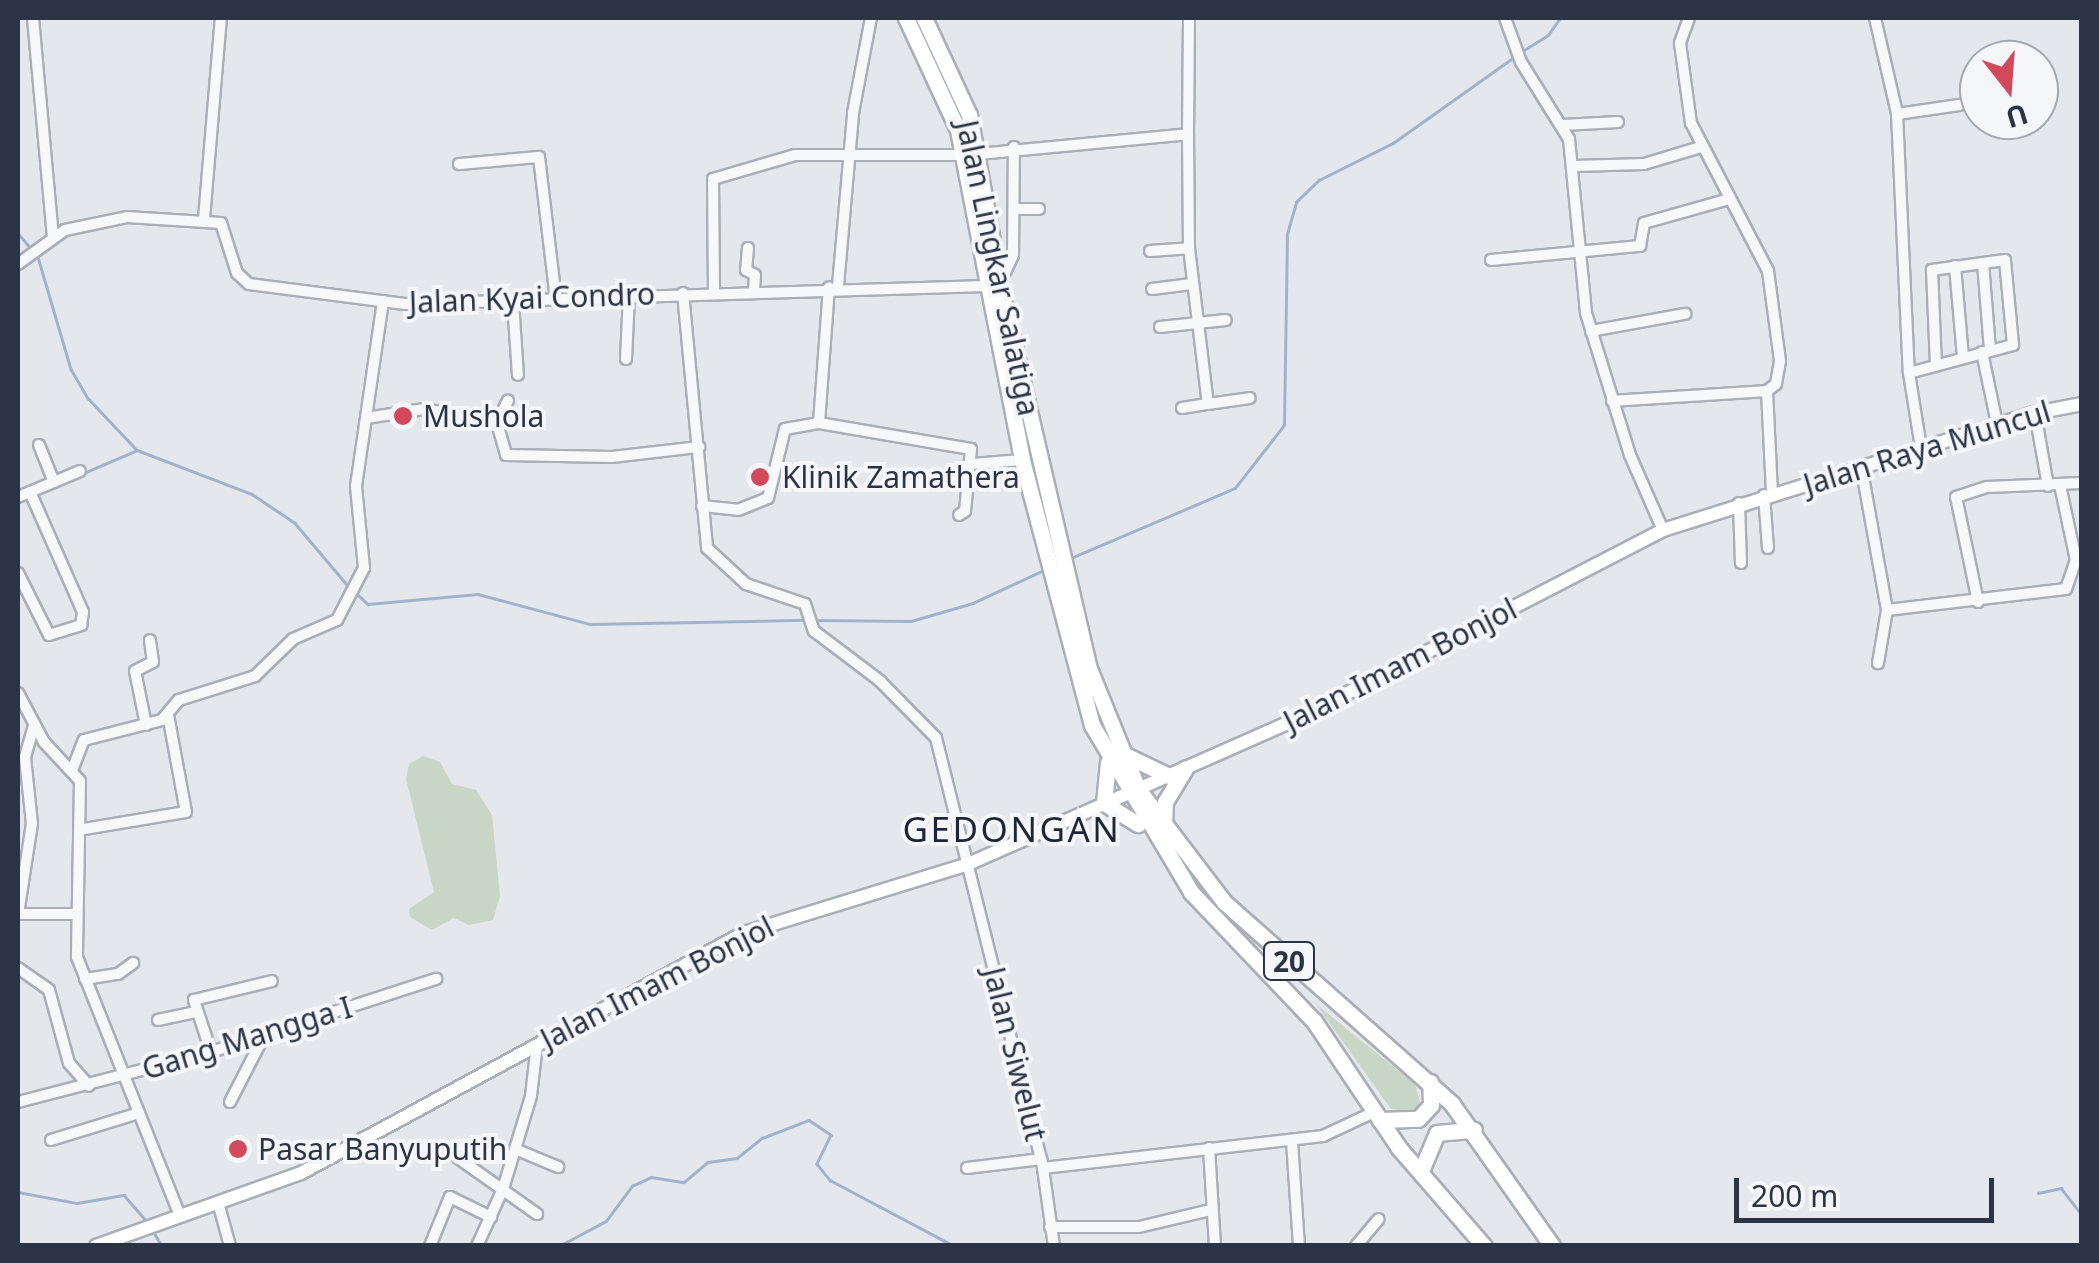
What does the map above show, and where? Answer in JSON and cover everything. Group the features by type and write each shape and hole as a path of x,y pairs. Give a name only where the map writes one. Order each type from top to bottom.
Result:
{"highway":[{"name":"Jalan Lingkar Salatiga","path":"906,18 971,154"},
{"name":"Jalan Lingkar Salatiga","path":"924,18 954,76 971,154 1022,460 1038,529 1092,725 1114,752"},
{"name":"Jalan Lingkar Salatiga","path":"993,284 1086,638 1088,666 1114,752 1157,844 1190,892 1314,1021 1377,1116 1484,1246"},
{"path":"1157,844 1130,815 1104,803 1114,752 1177,772 1165,802 1164,828"},
{"name":"Jalan Lingkar Salatiga","path":"1133,792 1252,930 1430,1082 1474,1130 1552,1246"},
{"path":"1377,1116 1418,1119 1431,1105 1430,1082"},
{"path":"1422,1172 1437,1134 1474,1130"}],"main road":[{"name":"Jalan Raya Muncul","path":"1768,494 1862,471 1921,448 2035,413 2082,404"},
{"name":"Jalan Imam Bonjol","path":"96,1246 219,1206 301,1173 744,933 968,864 1299,718 1664,530 1768,494"}],"street":[{"path":"33,18 53,236"},
{"path":"22,259 53,236 108,218 204,219 221,18"},
{"path":"819,423 833,286 870,18"},
{"path":"1189,18 1188,248 1208,404"},
{"path":"1504,18 1521,62 1564,125 1575,166 1590,331 1612,401 1664,530"},
{"path":"1612,401 1768,390 1776,384 1780,361 1768,272 1726,200 1701,147 1680,44 1689,18"},
{"path":"1875,18 1897,114 1909,373 1921,448"},
{"path":"1897,114 1958,105"},
{"path":"1564,125 1618,122"},
{"path":"714,292 714,179 769,159 971,154 1014,147 1188,134"},
{"path":"993,284 1009,275 1016,209 1014,147"},
{"path":"1575,166 1644,164 1701,147"},
{"path":"458,164 539,156 556,299"},
{"path":"1490,260 1640,246 1646,222 1726,200"},
{"path":"1016,209 1039,208"},
{"name":"Jalan Kyai Condro","path":"204,219 227,230 245,282 383,301 512,302 833,286 993,284"},
{"path":"748,248 746,270 755,275 754,290"},
{"path":"1150,250 1188,248"},
{"path":"1909,373 1936,366 1964,357 1986,352 2015,341 2007,262 1983,262 1931,272 1936,366"},
{"path":"1983,262 1986,352 1998,424"},
{"path":"1955,266 1964,357"},
{"path":"1152,289 1192,284"},
{"name":"Jalan Kyai Condro","path":"683,293 702,506 713,556 746,584 803,602 809,620 936,738 968,864"},
{"path":"626,359 628,296"},
{"path":"180,1216 84,979 76,914 84,828 74,768 84,740 146,725 168,715 179,700 255,676 293,639 332,626 364,568 356,500 383,301"},
{"path":"512,302 518,375"},
{"path":"1590,331 1685,314"},
{"path":"1160,327 1226,320"},
{"path":"1768,390 1768,548"},
{"path":"1182,408 1250,398"},
{"path":"508,400 497,422 506,455 612,457 699,447"},
{"path":"366,418 424,409 497,422"},
{"path":"1886,610 2066,589 2078,560 2035,413"},
{"path":"702,506 738,510 768,498 788,425 819,423 969,448 972,464 966,511 959,516"},
{"path":"39,445 54,482"},
{"path":"972,464 1022,460"},
{"path":"18,497 31,495 80,471"},
{"path":"1862,471 1886,610 1878,663"},
{"path":"1978,602 1956,497 1987,487 2082,483"},
{"path":"18,572 49,635 81,625 83,612 31,495"},
{"path":"1739,503 1742,563"},
{"path":"146,725 135,671 153,662 150,640"},
{"path":"18,693 34,726 74,768"},
{"path":"84,828 179,814 188,803 168,715"},
{"path":"34,726 25,757 32,824 18,914 76,914"},
{"name":"Jalan Siwelut","path":"968,864 1042,1164 1054,1246"},
{"path":"84,979 118,974 134,963"},
{"path":"18,968 49,990 69,1063 89,1086"},
{"name":"Gang Mangga I","path":"18,1102 211,1052 436,978"},
{"path":"211,1052 194,1000 272,981"},
{"path":"158,1020 195,1012"},
{"path":"230,1102 266,1033"},
{"path":"493,1246 479,1242 503,1189 515,1149 536,1044"},
{"path":"51,1140 139,1113"},
{"path":"967,1168 1292,1140 1323,1136 1377,1116"},
{"path":"1292,1140 1298,1246"},
{"path":"1209,1148 1215,1246"},
{"path":"515,1149 558,1167"},
{"path":"458,1158 538,1214"},
{"path":"434,1244 450,1197 491,1217"},
{"path":"219,1206 230,1246"},
{"path":"1050,1228 1140,1228 1211,1210"},
{"path":"1356,1246 1379,1220"}],"green space":[{"path":"423,756 440,762 452,784 476,790 492,815 500,896 493,920 469,925 454,918 432,930 410,917 409,909 434,892 406,779 409,764"},
{"path":"1316,1004 1415,1084 1421,1106 1414,1112 1391,1109"}],"waterway":[{"path":"1521,52 1548,35 1560,18"},
{"path":"1071,558 1235,488 1284,425 1287,234 1296,202 1319,180 1393,143 1514,57"},
{"path":"18,233 33,251"},
{"path":"38,257 71,369 88,398 137,450 252,494 295,523 349,587"},
{"path":"84,473 135,451"},
{"path":"814,620 911,621 973,603 1046,569"},
{"path":"355,592 368,604 478,594 590,624 806,620"},
{"path":"559,1246 606,1221 632,1186 651,1177 684,1182 708,1162 737,1158 762,1138 809,1120 831,1135 817,1164 830,1180 954,1246"},
{"path":"2038,1193 2061,1188 2082,1215"},
{"path":"18,1192 77,1203 124,1195 149,1224"},
{"path":"153,1231 162,1246"}],"place":[{"name":"Mushola","path":"403,416"},
{"name":"Klinik Zamathera","path":"760,477"},
{"name":"Pasar Banyuputih","path":"238,1149"}],"district":[{"name":"GEDONGAN","path":"1012,829"}]}
